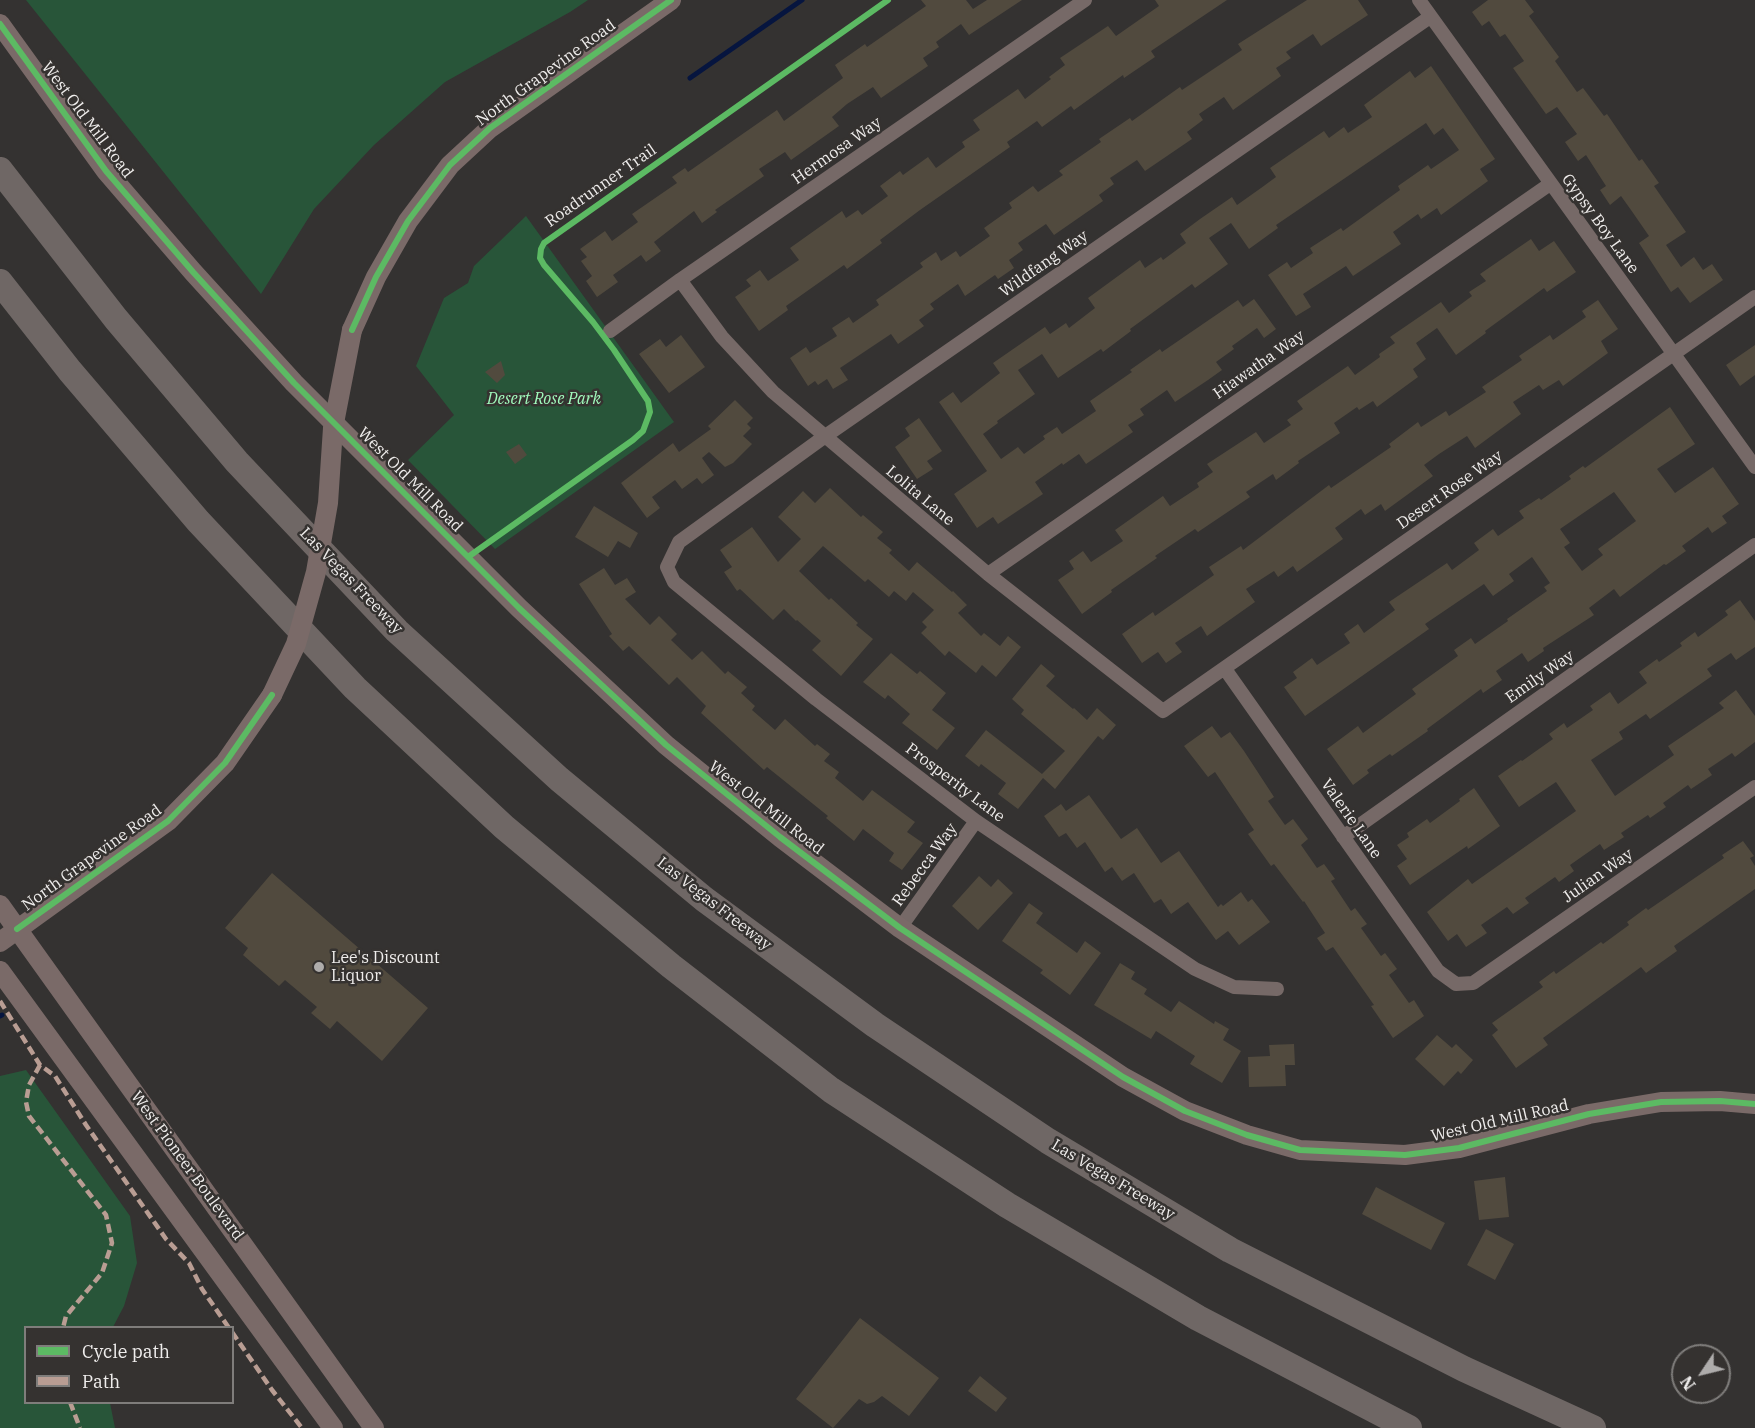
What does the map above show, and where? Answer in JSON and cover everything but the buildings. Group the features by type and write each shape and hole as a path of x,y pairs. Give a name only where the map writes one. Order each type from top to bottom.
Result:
{"highway":[{"name":"Las Vegas Freeway","path":"0,170 116,319 237,462 397,631 559,778 704,898 875,1025 1000,1109 1048,1141 1230,1250 1464,1369 1593,1428"},
{"path":"0,282 70,371 198,520 355,688 504,827 671,966 831,1090 1007,1205 1198,1318 1409,1428"}],"main road":[{"name":"North Grapevine Road","path":"0,942 168,821 225,763 272,695 296,644 316,572 328,503 333,428 352,330 376,278 408,221 450,165 489,128 671,0"},
{"name":"West Old Mill Road","path":"0,24 106,171 193,272 294,384 519,608 666,745 780,837 900,928 1123,1077 1185,1111 1247,1135 1300,1150 1405,1155 1459,1148 1588,1114 1661,1102 1720,1101 1755,1104"},
{"name":"West Pioneer Boulevard","path":"0,905 374,1428"},
{"path":"0,971 333,1428"}],"street":[{"name":"Hermosa Way","path":"610,331 680,280 1085,0"},
{"name":"Gypsy Boy Lane","path":"1419,0 1755,467"},
{"name":"Wildfang Way","path":"679,542 824,437 1430,17"},
{"name":"Hiawatha Way","path":"988,574 1550,184"},
{"name":"Lolita Lane","path":"680,280 722,337 765,384 824,437 988,574 1163,711"},
{"name":"Desert Rose Way","path":"1163,711 1755,297"},
{"name":"Prosperity Lane","path":"679,542 667,567 675,582 816,699 976,821 1195,969 1234,987 1277,988"},
{"name":"Emily Way","path":"1343,837 1755,545"},
{"name":"Valerie Lane","path":"1225,669 1438,971 1456,984"},
{"name":"Julian Way","path":"1456,984 1473,983 1755,787"},
{"name":"Rebecca Way","path":"900,928 976,821"}],"green space":[{"path":"26,0 588,0 445,82 374,145 314,209 261,294"},
{"name":"Desert Rose Park","path":"526,216 674,422 495,549 408,460 454,415 416,366 444,298 468,283 474,266"},
{"path":"26,1070 130,1216 137,1263 124,1306 114,1326 24,1326 24,1404 110,1404 115,1428 0,1428 0,1076"}],"waterway":[{"path":"690,78 802,0"}],"marked path":[{"path":"0,1001 40,1065 55,1076 86,1125 166,1239 189,1263 202,1289 228,1326"},
{"path":"40,1065 29,1085 26,1102 29,1116 106,1215 112,1243 102,1273 66,1316 64,1326"},
{"path":"234,1335 272,1390 302,1428"},
{"path":"71,1404 80,1428"}],"cycle path":[{"path":"352,330 376,277 408,221 450,165 490,128 671,0"},
{"name":"Roadrunner Trail","path":"468,557 633,440 643,431 650,412 648,401 614,350 544,265 540,258 544,243 888,0"},
{"path":"0,24 106,171 193,272 294,383 519,608 666,745 780,837 900,928 1123,1077 1185,1111 1247,1135 1300,1150 1405,1155 1459,1148 1589,1114 1661,1102 1720,1101 1755,1104"},
{"path":"17,929 168,821 225,763 272,695"}],"place":[{"name":"Lee's Discount Liquor","path":"319,967"}]}
